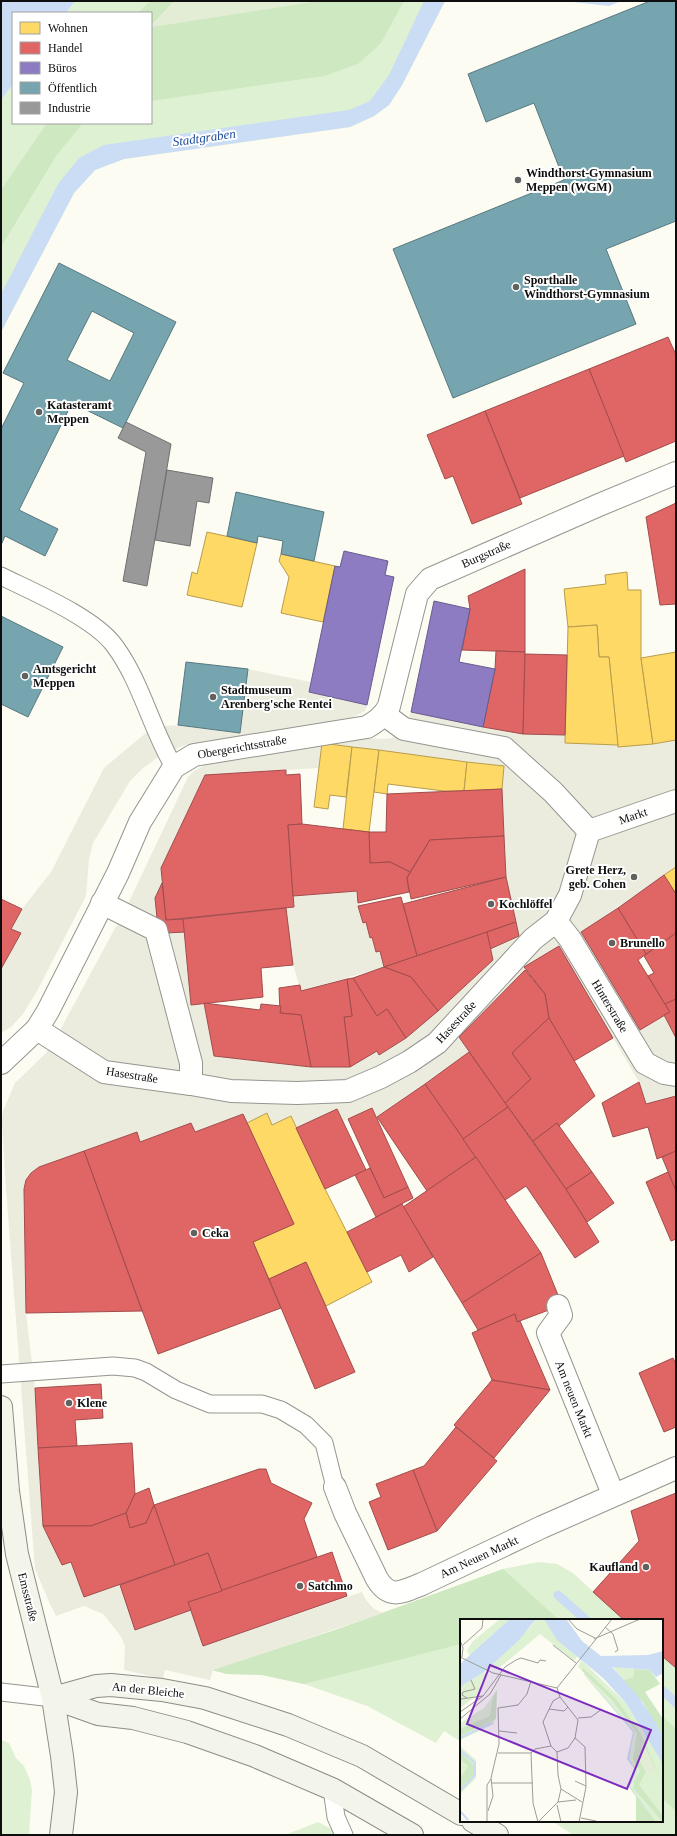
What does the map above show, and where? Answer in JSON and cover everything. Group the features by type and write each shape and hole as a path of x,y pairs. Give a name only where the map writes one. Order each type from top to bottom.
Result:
{"street":[{"name":"Burgstraße","path":"384,715 389,706 417,594 430,579 676,473"},
{"name":"Obergerichtsstraße","path":"1,1063 37,1029 48,1011 102,904 140,822 174,767 183,760 194,755 367,726 384,715"},
{"path":"384,715 404,729 504,748 553,792 589,831"},
{"name":"Markt","path":"589,831 676,801"},
{"name":"Hasestraße","path":"37,1029 104,1072 231,1091 297,1093 348,1090 381,1077 409,1062 436,1043 533,939 556,921 570,895 589,831"},
{"path":"102,904 156,930 191,1063 191,1084"},
{"name":"Hinterstraße","path":"556,921 570,939 645,1063 664,1073 676,1075"},
{"name":"Am neuen Markt","path":"558,1306 561,1315 548,1333 613,1494"},
{"name":"Emsstraße","path":"1,1407 8,1491 17,1554 53,1698 65,1785 61,1835"},
{"name":"Am Neuen Markt","path":"335,1487 345,1513 377,1579 383,1588 388,1592 395,1592 404,1591 422,1584 613,1494 676,1468"},
{"name":"An der Bleiche","path":"53,1698 96,1686 111,1685 162,1690 205,1698 288,1725 362,1756 460,1813"},
{"path":"53,1698 98,1714 133,1718 187,1732 255,1756 332,1789 412,1835"},
{"path":"475,1822 497,1835"}],"lane":[{"path":"1,576 89,622 113,644 130,671 153,727 174,767"},
{"path":"1,1374 113,1366 135,1368 146,1372 176,1390 210,1404 262,1404 281,1410 306,1425 324,1444 335,1487"},
{"path":"1,1692 53,1698"},
{"path":"332,1789 336,1817 344,1835"}],"green space":[{"path":"75,1 445,1 402,85 389,105 374,116 350,127 124,159 95,170 74,193 1,332 1,100 12,85 12,124 152,124 152,12 67,12"},
{"path":"150,1 174,1 152,24 152,12 139,12"},
{"path":"174,1 318,1 152,27"},
{"path":"318,1 404,1 381,43 358,64 324,76 152,101 152,27"},
{"path":"46,124 82,124 56,156 1,247 1,190"},
{"path":"538,1562 557,1564 573,1573 623,1619 460,1619 460,1741 444,1731 436,1743 367,1706 304,1684 262,1675 227,1674 212,1670 338,1629 503,1569"},
{"path":"503,1569 558,1619 460,1619 460,1644 304,1684 262,1675 227,1674 212,1670 338,1629"},
{"path":"663,1657 676,1668 676,1835 573,1835 554,1822 663,1822"},
{"path":"663,1717 676,1729 676,1811 663,1799"},
{"path":"1,1740 9,1743 16,1758 24,1766 30,1780 32,1790 29,1835 1,1834"},
{"path":"318,1822 343,1835 285,1835"}],"shaded area":[{"path":"248,669 310,682 309,692 367,705 365,711 349,719 190,744 165,752 142,769 130,781 93,843 89,859 86,896 36,993 23,1014 11,1027 1,1033 1,969 21,933 11,929 22,909 51,872 104,768 153,727 178,725 240,733"},
{"path":"411,712 523,734 565,735 565,743 618,745 619,747 676,740 676,867 581,932 640,1029 664,1015 676,1038 676,1096 646,1104 639,1082 559,946 524,967 525,970 459,1037 469,1052 377,1117 372,1108 343,1121 337,1109 296,1128 291,1116 272,1125 267,1114 247,1123 243,1114 195,1132 191,1123 140,1142 136,1132 39,1167 31,1173 26,1180 24,1189 26,1313 35,1388 43,1526 62,1565 71,1562 84,1597 120,1585 136,1630 191,1610 203,1646 362,1592 366,1600 373,1608 383,1613 213,1670 210,1680 165,1670 163,1679 124,1670 125,1646 120,1635 103,1614 84,1606 56,1616 35,1569 6,1189 2,1122 3,1111 15,1083 46,1053 58,1034 127,906 188,777 194,771 209,763 306,748 321,741 357,737 383,739 393,738 404,729","holes":["322,743 503,766 502,789 506,877 519,936 490,949 493,960 438,1011 406,1038 379,1055 377,1051 350,1067 311,1067 214,1056 204,1003 191,1005 183,919 166,920 161,868 205,775 319,768"]},
{"path":"357,891 362,923 366,922 376,952 380,951 384,967 301,991 293,965 286,908 294,907 293,896"}],"water":[{"path":"1,1 75,1 67,12 12,12 12,85 1,100"},
{"path":"424,1 445,1 402,85 389,105 374,116 350,127 124,159 95,170 74,193 1,332 1,294 58,184 79,158 104,145 349,110 370,101 389,75"},
{"path":"564,1 621,1 609,6"}],"building: Wohnen":[{"path":"207,532 257,543 242,607 187,595 192,572 197,574"},
{"path":"281,554 335,566 323,622 281,613 289,577 279,561"},
{"path":"627,572 628,590 641,590 641,658 653,744 618,747 609,657 599,657 597,625 568,627 564,589 606,584 605,575"},
{"path":"597,625 599,657 609,657 618,745 565,743 568,627"},
{"path":"676,652 676,740 653,744 641,658"},
{"path":"322,743 352,747 346,797 330,795 328,809 314,807"},
{"path":"352,747 379,750 369,832 343,829"},
{"path":"379,750 467,762 464,791 444,791 388,784 387,794 374,792"},
{"path":"467,762 504,766 502,789 464,791"},
{"path":"676,867 676,894 664,875"},
{"path":"267,1113 272,1125 291,1116 325,1189 372,1282 326,1306 306,1262 269,1279 253,1242 294,1224 247,1123"}],"building: Handel":[{"path":"668,337 676,355 676,441 626,462 589,369"},
{"path":"589,369 624,456 520,498 485,411"},
{"path":"485,411 522,504 472,524 453,476 445,479 427,435"},
{"path":"676,503 676,604 660,605 646,517"},
{"path":"525,569 525,652 462,650 470,609 468,596"},
{"path":"496,651 525,652 523,734 483,727 495,669"},
{"path":"525,654 567,655 565,735 523,734"},
{"path":"286,770 286,775 300,774 302,824 288,825 294,907 166,920 161,868 205,775"},
{"path":"502,789 504,836 430,840 410,872 390,862 370,863 369,832 386,832 387,794"},
{"path":"302,824 369,832 370,863 390,862 410,872 407,878 409,892 358,903 357,891 293,896 288,825"},
{"path":"504,836 506,877 411,899 407,878 430,840"},
{"path":"664,875 676,894 676,933 646,954 618,908"},
{"path":"506,877 516,922 417,956 403,904"},
{"path":"162,883 166,920 183,919 185,932 166,933 158,928 155,898"},
{"path":"401,897 417,956 384,967 380,951 376,952 372,937 370,938 366,922 363,923 358,906"},
{"path":"1,899 22,909 11,929 21,933 1,969"},
{"path":"286,908 293,965 261,968 263,997 191,1005 183,919"},
{"path":"618,908 646,954 638,960 670,1012 640,1030 581,932"},
{"path":"516,922 519,936 490,949 487,932"},
{"path":"487,932 493,960 438,1011 411,977 384,967"},
{"path":"676,933 676,999 665,1004 648,976 654,973 644,956"},
{"path":"559,946 613,1038 574,1061 549,1018 545,994 524,967"},
{"path":"384,967 411,977 438,1011 406,1038 387,1009 377,1016 353,978"},
{"path":"525,970 545,994 549,1018 512,1053 531,1079 505,1103 459,1037"},
{"path":"353,978 377,1016 387,1009 406,1038 379,1055 377,1051 350,1067 344,1017 352,1016 347,979"},
{"path":"347,979 352,1016 344,1017 350,1067 311,1067 301,1015 280,1013 279,988 300,985 301,991"},
{"path":"676,999 676,1038 664,1015 670,1012 665,1004"},
{"path":"204,1003 260,1010 261,1004 281,1006 280,1013 301,1015 311,1067 214,1056"},
{"path":"549,1018 595,1096 559,1126 557,1123 533,1141 505,1103 531,1079 512,1053"},
{"path":"469,1052 508,1107 463,1139 425,1084"},
{"path":"639,1082 646,1104 676,1096 676,1151 657,1159 648,1127 613,1137 602,1103"},
{"path":"425,1084 476,1157 427,1191 377,1117"},
{"path":"508,1107 566,1189 599,1242 575,1258 526,1186 505,1200 463,1139"},
{"path":"372,1108 408,1187 384,1198 348,1119"},
{"path":"337,1109 366,1170 325,1189 296,1128"},
{"name":"Ceka","path":"243,1114 294,1224 253,1242 281,1308 158,1354 84,1151 137,1132 140,1142 191,1123 195,1132"},
{"path":"557,1123 592,1172 566,1189 533,1141"},
{"path":"84,1151 142,1311 26,1313 24,1189 26,1180 31,1173 39,1167"},
{"path":"676,1151 676,1191 662,1157"},
{"path":"476,1157 541,1253 462,1303 403,1207"},
{"path":"370,1168 384,1198 408,1187 413,1198 376,1217 355,1175"},
{"path":"592,1172 614,1203 587,1222 566,1189"},
{"path":"668,1172 676,1191 676,1239 671,1241 646,1182"},
{"path":"402,1204 433,1257 409,1272 401,1255 367,1272 347,1232"},
{"path":"541,1253 562,1305 517,1322 515,1314 478,1330 462,1303"},
{"path":"306,1262 355,1372 315,1389 269,1279"},
{"path":"515,1314 517,1322 520,1321 550,1390 492,1380 472,1333"},
{"path":"673,1358 676,1364 676,1427 664,1432 639,1373"},
{"path":"492,1380 550,1390 494,1458 454,1425"},
{"name":"Klene","path":"101,1384 103,1418 75,1420 77,1446 38,1448 35,1388"},
{"path":"456,1427 497,1461 437,1531 413,1470 424,1466"},
{"path":"132,1443 135,1494 126,1513 91,1526 43,1526 38,1448"},
{"path":"259,1469 266,1469 271,1483 312,1503 304,1519 317,1557 222,1591 208,1553 175,1565 154,1505"},
{"path":"413,1470 437,1531 388,1550 369,1502 381,1497 376,1484"},
{"path":"149,1488 154,1505 146,1523 130,1528 126,1513 135,1494"},
{"name":"Kaufland","path":"676,1493 676,1668 663,1657 663,1619 623,1619 593,1592 639,1541 631,1511"},
{"path":"154,1505 175,1565 84,1597 71,1562 62,1565 43,1526 91,1526 126,1513 130,1528 146,1523"},
{"path":"332,1552 347,1596 203,1646 188,1602"},
{"path":"208,1553 222,1591 188,1602 191,1610 135,1630 120,1585"}],"building: Büros":[{"path":"344,551 388,561 385,575 394,577 367,705 309,692 335,566 340,567"},
{"path":"434,601 470,609 459,662 495,669 483,727 411,712"}],"building: Öffentlich":[{"name":"Windthorst-Gymnasium Meppen (WGM)","path":"650,1 676,1 676,221 606,249 636,324 453,398 393,249 564,180 534,103 486,122 468,74"},
{"name":"Katasteramt Meppen","path":"59,263 176,322 123,428 72,403 19,510 58,529 45,556 5,536 1,545 1,429 24,383 3,373","holes":["92,311 134,333 110,381 67,360"]},
{"path":"236,492 324,512 314,561 281,554 283,541 258,536 257,543 227,536"},
{"name":"Amtsgericht Meppen","path":"1,616 63,647 28,717 1,704"},
{"name":"Stadtmuseum Arenberg'sche Rentei","path":"186,662 248,669 240,733 178,725"}],"building: Industrie":[{"path":"126,422 171,444 147,586 123,581 146,452 118,438"},
{"path":"167,470 213,478 209,503 197,501 190,546 155,540"}],"waterway":[{"name":"Stadtgraben","path":"558,1595 585,1619"},
{"name":"Stadtgraben","path":"663,1691 676,1703"}],"place":[{"name":"Windthorst-Gymnasium Meppen (WGM)","path":"518,180"},
{"name":"Sporthalle Windthorst-Gymnasium","path":"516,287"},
{"name":"Katasteramt Meppen","path":"39,412"},
{"name":"Amtsgericht Meppen","path":"25,676"},
{"name":"Stadtmuseum Arenberg'sche Rentei","path":"213,697"},
{"name":"Grete Herz, geb. Cohen","path":"634,877"},
{"name":"Kochlöffel","path":"491,904"},
{"name":"Brunello","path":"612,943"},
{"name":"Ceka","path":"194,1233"},
{"name":"Klene","path":"69,1403"},
{"name":"Kaufland","path":"646,1567"},
{"name":"Satchmo","path":"300,1586"}]}
